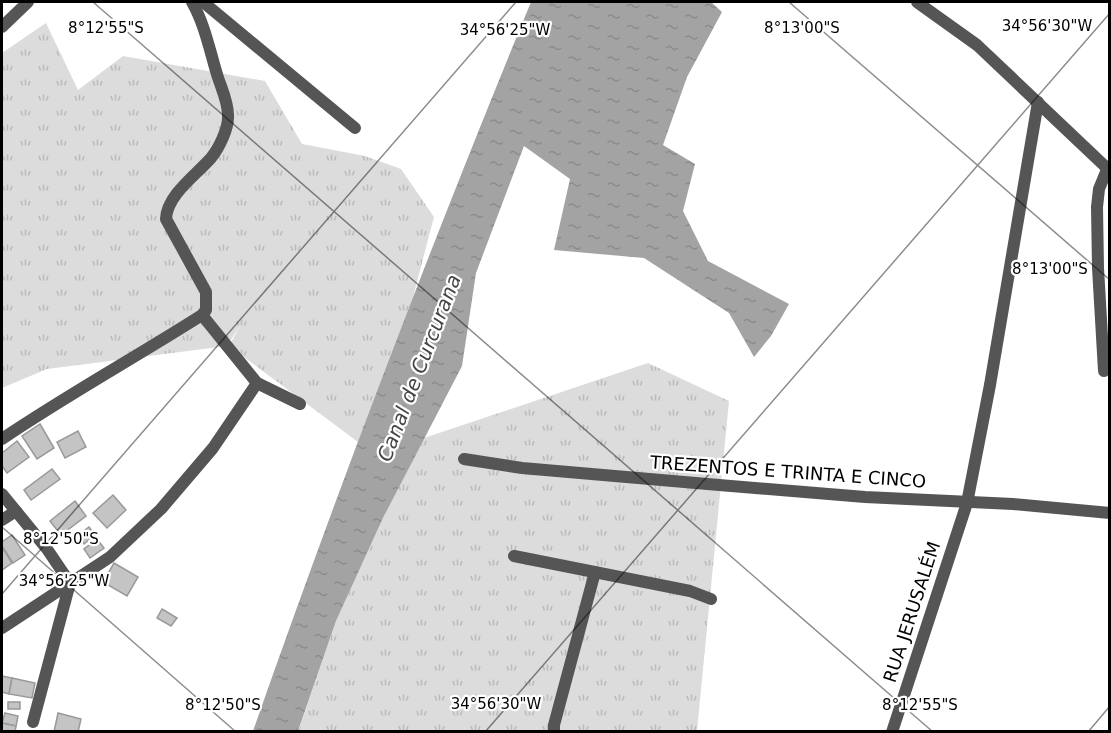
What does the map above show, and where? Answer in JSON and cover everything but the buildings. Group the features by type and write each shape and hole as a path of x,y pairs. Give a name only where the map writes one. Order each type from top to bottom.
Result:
{"street":[{"path":"2,27 28,2"},
{"path":"2,439 41,413 140,355 202,315 206,310 206,292 166,219 166,211 180,191 213,156 229,118 226,98 216,73 200,16 192,2"},
{"path":"204,2 355,128"},
{"path":"917,2 977,45 1106,163 1097,207 1104,371"},
{"name":"RUA JERUSALÉM","path":"892,732 967,503 990,385 1038,102"},
{"path":"202,315 256,382 300,404"},
{"path":"2,628 110,557 160,509 213,448 256,382"},
{"name":"TREZENTOS E TRINTA E CINCO","path":"464,459 522,468 708,484 967,503 1013,504 1110,513"},
{"path":"2,494 47,549 70,584 33,722"},
{"path":"2,520 16,511"},
{"path":"514,556 690,591 711,599"},
{"path":"554,732 595,572"}],"green space":[{"path":"46,23 78,90 123,56 265,81 302,144 365,156 401,169 434,217 413,297 358,442 229,346 241,324 227,346 47,369 2,388 2,53"},
{"path":"648,363 729,401 697,731 298,732 336,621 383,518 424,438"}],"water":[{"name":"Canal de Curcurana","path":"531,2 711,2 722,12 687,77 663,145 695,164 683,211 708,261 789,304 771,336 754,357 729,313 644,258 554,250 570,179 524,146 476,273 462,366 383,518 336,621 298,731 253,731 387,365"}]}
